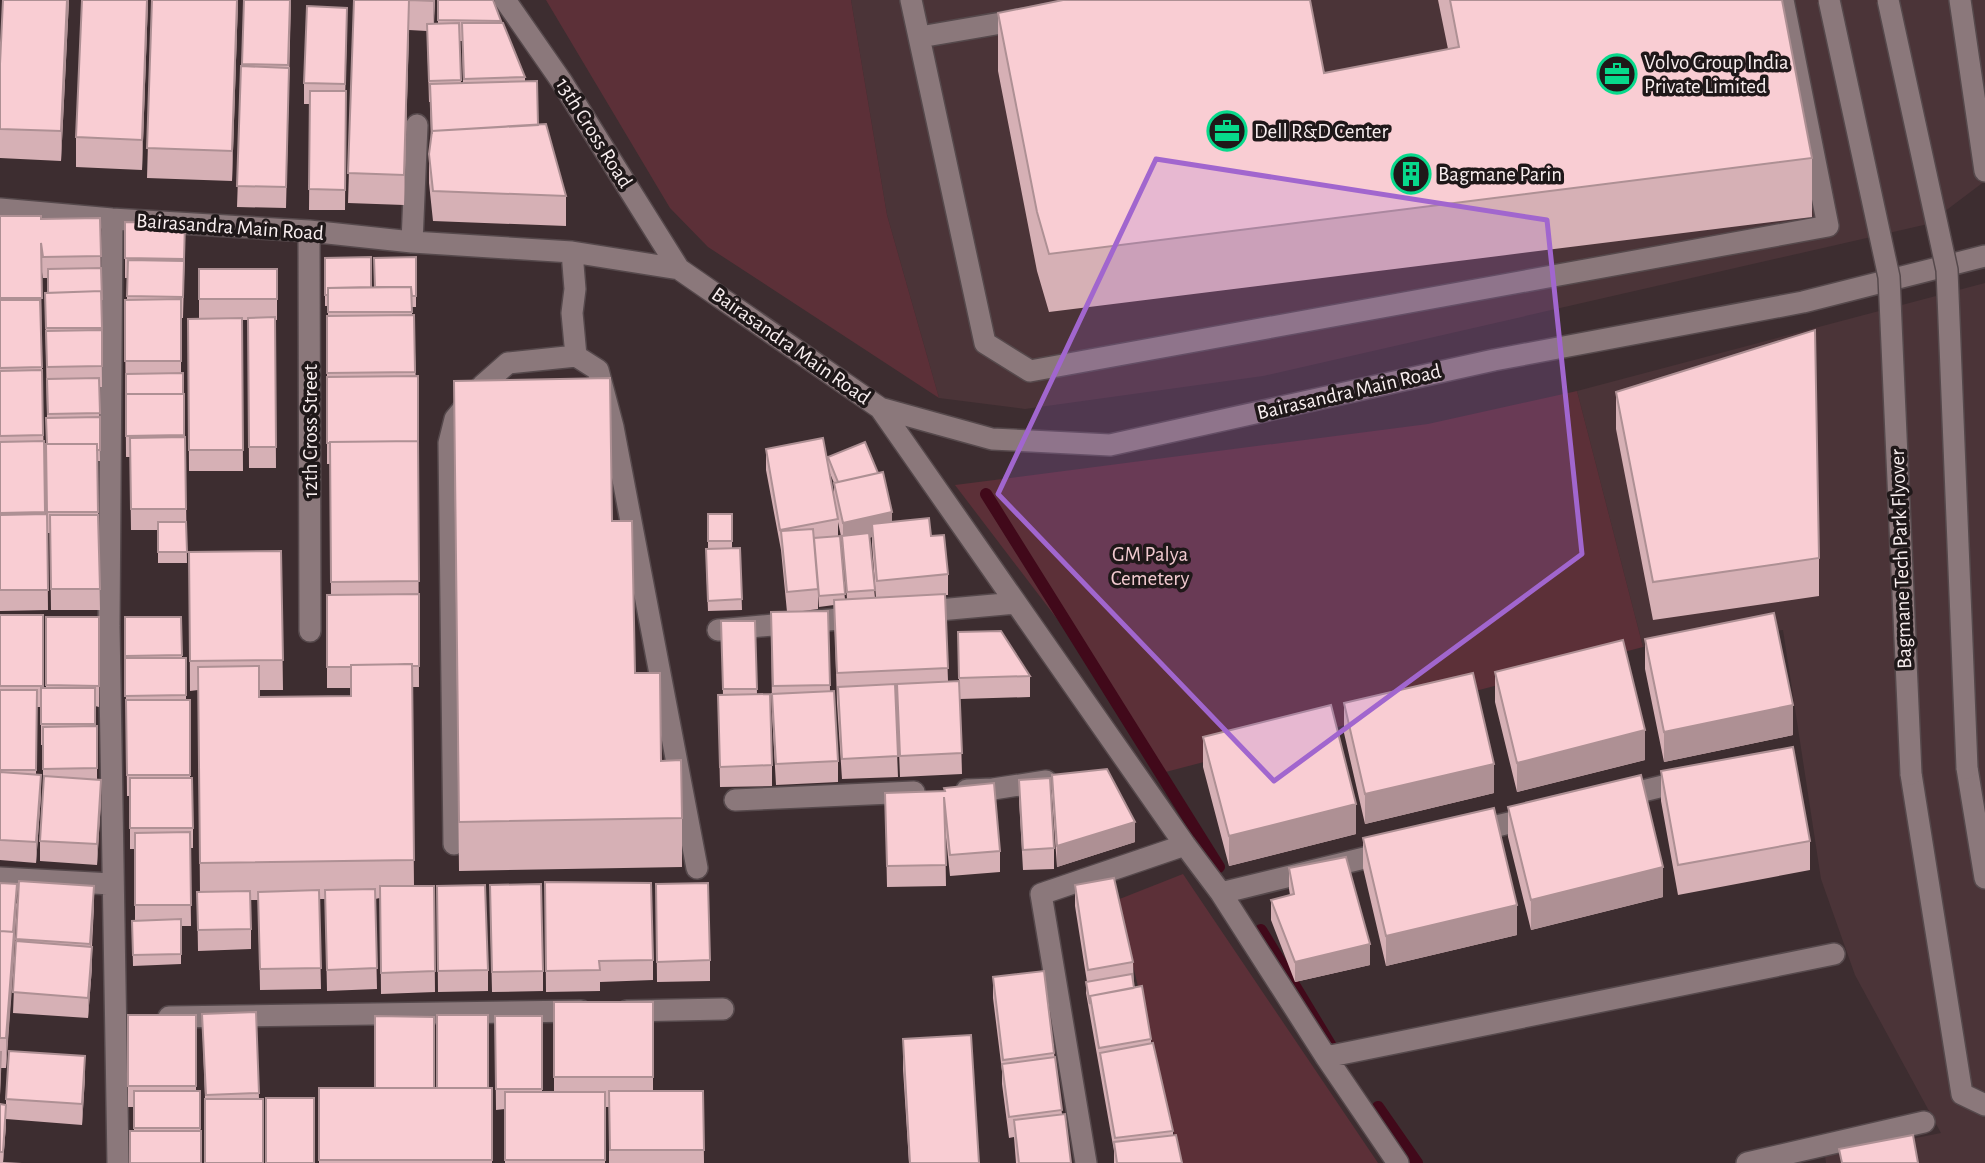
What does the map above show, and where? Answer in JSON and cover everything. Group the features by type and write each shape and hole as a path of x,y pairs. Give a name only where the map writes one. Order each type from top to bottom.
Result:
{"street":[{"name":"13th Cross Road","path":"505,0 562,82 679,269"},
{"path":"911,0 985,343 1030,371 1828,226 1783,0"},
{"name":"Bagmane Tech Park Flyover","path":"1829,0 1889,277 1911,774 1962,1094 1985,1105"},
{"path":"1888,0 1947,270 1967,768 1985,878"},
{"path":"1960,0 1985,171"},
{"path":"920,37 1041,16"},
{"path":"412,242 417,125"},
{"name":"Bairasandra Main Road","path":"0,209 572,252 679,269 880,408 992,439 1110,445 1494,360 1803,302 1985,256"},
{"path":"112,219 109,626 118,1163"},
{"name":"12th Cross Street","path":"309,231 310,631"},
{"path":"572,252 575,289 572,313 576,356"},
{"path":"454,844 449,443 456,419 483,386 508,363 576,356 598,370 612,427 697,868"},
{"path":"880,408 1185,845 1221,892 1326,1057 1398,1163"},
{"path":"718,629 1016,603"},
{"path":"82,626 109,626"},
{"path":"1106,772 1131,768"},
{"path":"1596,802 1703,776"},
{"path":"735,800 993,789 1068,778"},
{"path":"1448,838 1556,812"},
{"path":"1086,1163 1041,894 1185,845"},
{"path":"1221,892 1408,847"},
{"path":"0,878 112,884"},
{"path":"1326,1057 1834,954"},
{"path":"114,1017 723,1009"},
{"path":"1747,1163 1924,1122"}],"highlighted area":[{"path":"1156,159 1547,220 1582,554 1274,781 998,494"}],"shaded area":[{"path":"851,0 1985,0 1985,181 1928,224 1263,376 1025,409 939,398 887,215"},
{"path":"1985,283 1985,1163 1826,1163 1825,1156 1941,1133 1855,975 1821,879 1783,630 1643,647 1577,391"}],"green space":[{"path":"546,0 851,0 887,215 939,398 708,247 670,208"},
{"name":"GM Palya Cemetery","path":"1577,391 1643,647 1158,774 1112,691 955,485 1428,424"},
{"path":"1183,874 1378,1163 1181,1163 1117,900"}],"building":[{"path":"3,0 67,0 61,131 0,129"},
{"path":"82,0 147,0 142,140 76,137"},
{"path":"152,0 237,0 232,151 147,148"},
{"path":"244,0 290,0 288,65 242,64"},
{"path":"354,0 409,0 404,175 348,173"},
{"path":"438,0 493,0 501,21 438,20"},
{"name":"Bagmane Parin","path":"1063,0 1310,0 1324,73 1459,47 1450,0 1782,0 1812,158 1049,254 1037,212 998,13"},
{"path":"307,6 347,8 345,84 304,83"},
{"path":"459,23 461,80 429,81 427,24"},
{"path":"462,23 503,23 525,77 464,79"},
{"path":"241,66 289,68 286,187 237,186"},
{"path":"537,81 538,125 432,131 432,134 430,84"},
{"path":"310,91 346,91 345,190 309,189"},
{"path":"546,124 566,196 433,191 429,154 432,131"},
{"path":"0,216 41,216 41,219 100,218 101,256 43,257 41,243 42,298 0,298"},
{"path":"125,222 185,223 184,259 125,258"},
{"path":"371,257 371,287 328,288 328,295 325,295 325,258"},
{"path":"416,257 416,296 412,296 411,287 375,287 374,258"},
{"path":"128,260 184,261 183,297 127,296"},
{"path":"101,268 102,300 101,291 48,293 48,269"},
{"path":"199,269 277,269 277,299 199,299"},
{"path":"411,287 412,312 328,312 328,288"},
{"path":"101,291 102,328 46,328 45,293"},
{"path":"181,299 181,361 125,361 125,300"},
{"path":"0,300 40,300 42,367 0,368"},
{"path":"414,315 415,372 327,373 327,316"},
{"path":"275,317 276,447 249,447 248,318"},
{"path":"242,318 243,450 189,450 188,319"},
{"path":"102,330 102,366 47,367 46,331"},
{"path":"1815,330 1819,558 1653,582 1616,392"},
{"path":"42,370 43,435 0,436 0,371"},
{"path":"183,373 183,394 126,394 126,374"},
{"path":"418,376 418,441 327,443 327,377"},
{"path":"99,378 100,413 48,414 47,379"},
{"path":"610,378 612,521 632,521 635,673 660,673 661,761 681,760 682,818 459,822 454,381"},
{"path":"126,394 184,394 184,435 126,436"},
{"path":"100,417 100,450 97,450 97,444 47,444 46,418"},
{"path":"185,437 186,509 131,509 130,438"},
{"path":"823,438 838,519 780,530 766,449"},
{"path":"44,441 45,512 0,513 0,442"},
{"path":"418,441 419,581 331,582 330,442"},
{"path":"865,442 878,473 838,482 828,457"},
{"path":"46,444 97,444 98,512 47,512"},
{"path":"883,472 892,512 843,523 834,483"},
{"path":"47,514 48,590 0,590 0,515"},
{"path":"708,514 732,514 732,541 708,541"},
{"path":"50,515 98,515 100,589 51,589"},
{"path":"929,518 931,536 944,535 948,574 877,581 872,524"},
{"path":"158,522 186,522 187,552 158,552"},
{"path":"813,529 818,589 787,592 781,531"},
{"path":"869,533 875,590 847,592 842,536"},
{"path":"840,536 845,594 819,596 814,538"},
{"path":"740,548 742,599 708,601 706,549"},
{"path":"281,551 283,660 190,661 189,552"},
{"path":"419,594 419,666 327,667 327,595"},
{"path":"945,594 948,668 837,673 834,600"},
{"path":"828,611 830,685 773,686 771,612"},
{"path":"1774,613 1793,705 1664,732 1645,639"},
{"path":"0,615 43,615 43,686 0,686"},
{"path":"46,617 99,617 99,686 46,685"},
{"path":"125,617 181,617 182,655 125,656"},
{"path":"721,621 755,621 757,689 723,689"},
{"path":"1001,631 1030,676 959,678 958,632"},
{"path":"1623,640 1645,730 1517,763 1495,672"},
{"path":"125,658 186,658 186,695 125,696"},
{"path":"412,664 414,860 200,863 198,667 259,666 259,697 351,696 351,665"},
{"path":"1473,673 1494,764 1365,794 1344,703"},
{"path":"959,681 962,753 900,756 897,684"},
{"path":"895,684 898,756 842,759 838,687"},
{"path":"41,688 95,688 95,724 41,724"},
{"path":"0,690 37,690 36,770 0,770"},
{"path":"834,691 838,761 776,764 772,694"},
{"path":"770,694 772,765 720,767 718,695"},
{"path":"126,700 190,700 190,775 127,775"},
{"path":"1331,705 1356,804 1229,836 1203,737"},
{"path":"97,726 97,768 43,769 43,727"},
{"path":"1793,747 1810,841 1678,865 1661,771"},
{"path":"1107,769 1135,822 1057,846 1052,775"},
{"path":"0,772 41,775 36,842 0,840"},
{"path":"1641,775 1663,867 1531,900 1508,807"},
{"path":"44,776 101,780 97,844 40,841"},
{"path":"130,778 192,778 193,828 130,828"},
{"path":"1050,778 1054,848 1023,850 1019,780"},
{"path":"994,783 1000,851 950,855 944,797 946,865 887,866 885,793 945,791 944,788"},
{"path":"1494,808 1517,905 1386,936 1363,838"},
{"path":"190,832 191,905 135,905 135,833"},
{"path":"1346,857 1370,944 1295,962 1271,900 1294,894 1289,868"},
{"path":"1114,878 1133,962 1088,970 1075,885"},
{"path":"19,881 94,886 90,944 16,939"},
{"path":"545,882 651,883 653,960 599,961 600,970 546,971"},
{"path":"0,883 17,884 13,932 0,931"},
{"path":"708,883 710,960 657,962 656,884"},
{"path":"541,884 543,971 492,972 490,885"},
{"path":"485,885 488,970 438,971 437,886"},
{"path":"380,886 434,886 435,971 381,973"},
{"path":"375,889 377,968 327,970 325,890"},
{"path":"319,890 321,968 260,969 258,892"},
{"path":"250,891 251,929 198,930 197,892"},
{"path":"181,919 181,954 133,955 132,921"},
{"path":"0,931 14,932 6,1038 0,1038"},
{"path":"16,941 92,947 88,998 13,992"},
{"path":"1044,971 1054,1053 1003,1060 993,977"},
{"path":"1132,974 1134,988 1090,996 1090,1004 1086,982"},
{"path":"1142,986 1151,1039 1099,1048 1090,996"},
{"path":"554,1002 653,1002 653,1077 554,1077"},
{"path":"256,1012 259,1093 206,1095 202,1014"},
{"path":"128,1015 196,1015 196,1086 128,1086"},
{"path":"437,1015 488,1015 488,1088 437,1088"},
{"path":"375,1016 434,1017 434,1088 375,1088"},
{"path":"495,1016 542,1016 542,1089 496,1089"},
{"path":"971,1035 979,1163 910,1163 903,1039"},
{"path":"1153,1043 1173,1131 1115,1138 1100,1053"},
{"path":"9,1051 85,1056 82,1104 6,1099"},
{"path":"1055,1057 1062,1110 1009,1117 1002,1064"},
{"path":"319,1088 492,1088 492,1160 319,1160"},
{"path":"134,1091 200,1091 200,1128 134,1128"},
{"path":"609,1091 703,1091 704,1150 610,1150"},
{"path":"505,1092 605,1092 605,1160 505,1160"},
{"path":"266,1098 314,1098 314,1163 266,1163"},
{"path":"205,1099 263,1099 263,1163 205,1163"},
{"path":"0,1104 6,1105 3,1152 0,1152"},
{"path":"1065,1114 1071,1163 1019,1163 1014,1120"},
{"path":"130,1131 201,1131 201,1163 130,1163"},
{"path":"1176,1135 1182,1163 1117,1163 1114,1142"},
{"path":"1913,1135 1918,1163 1842,1163 1839,1149"}],"waterway":[{"path":"986,494 1219,867"},
{"path":"1261,930 1337,1056"},
{"path":"1378,1107 1417,1163"}],"place":[{"name":"Volvo Group India Private Limited","path":"1617,74"},
{"name":"Dell R&D Center","path":"1227,131"},
{"name":"Bagmane Parin","path":"1411,174"}]}
